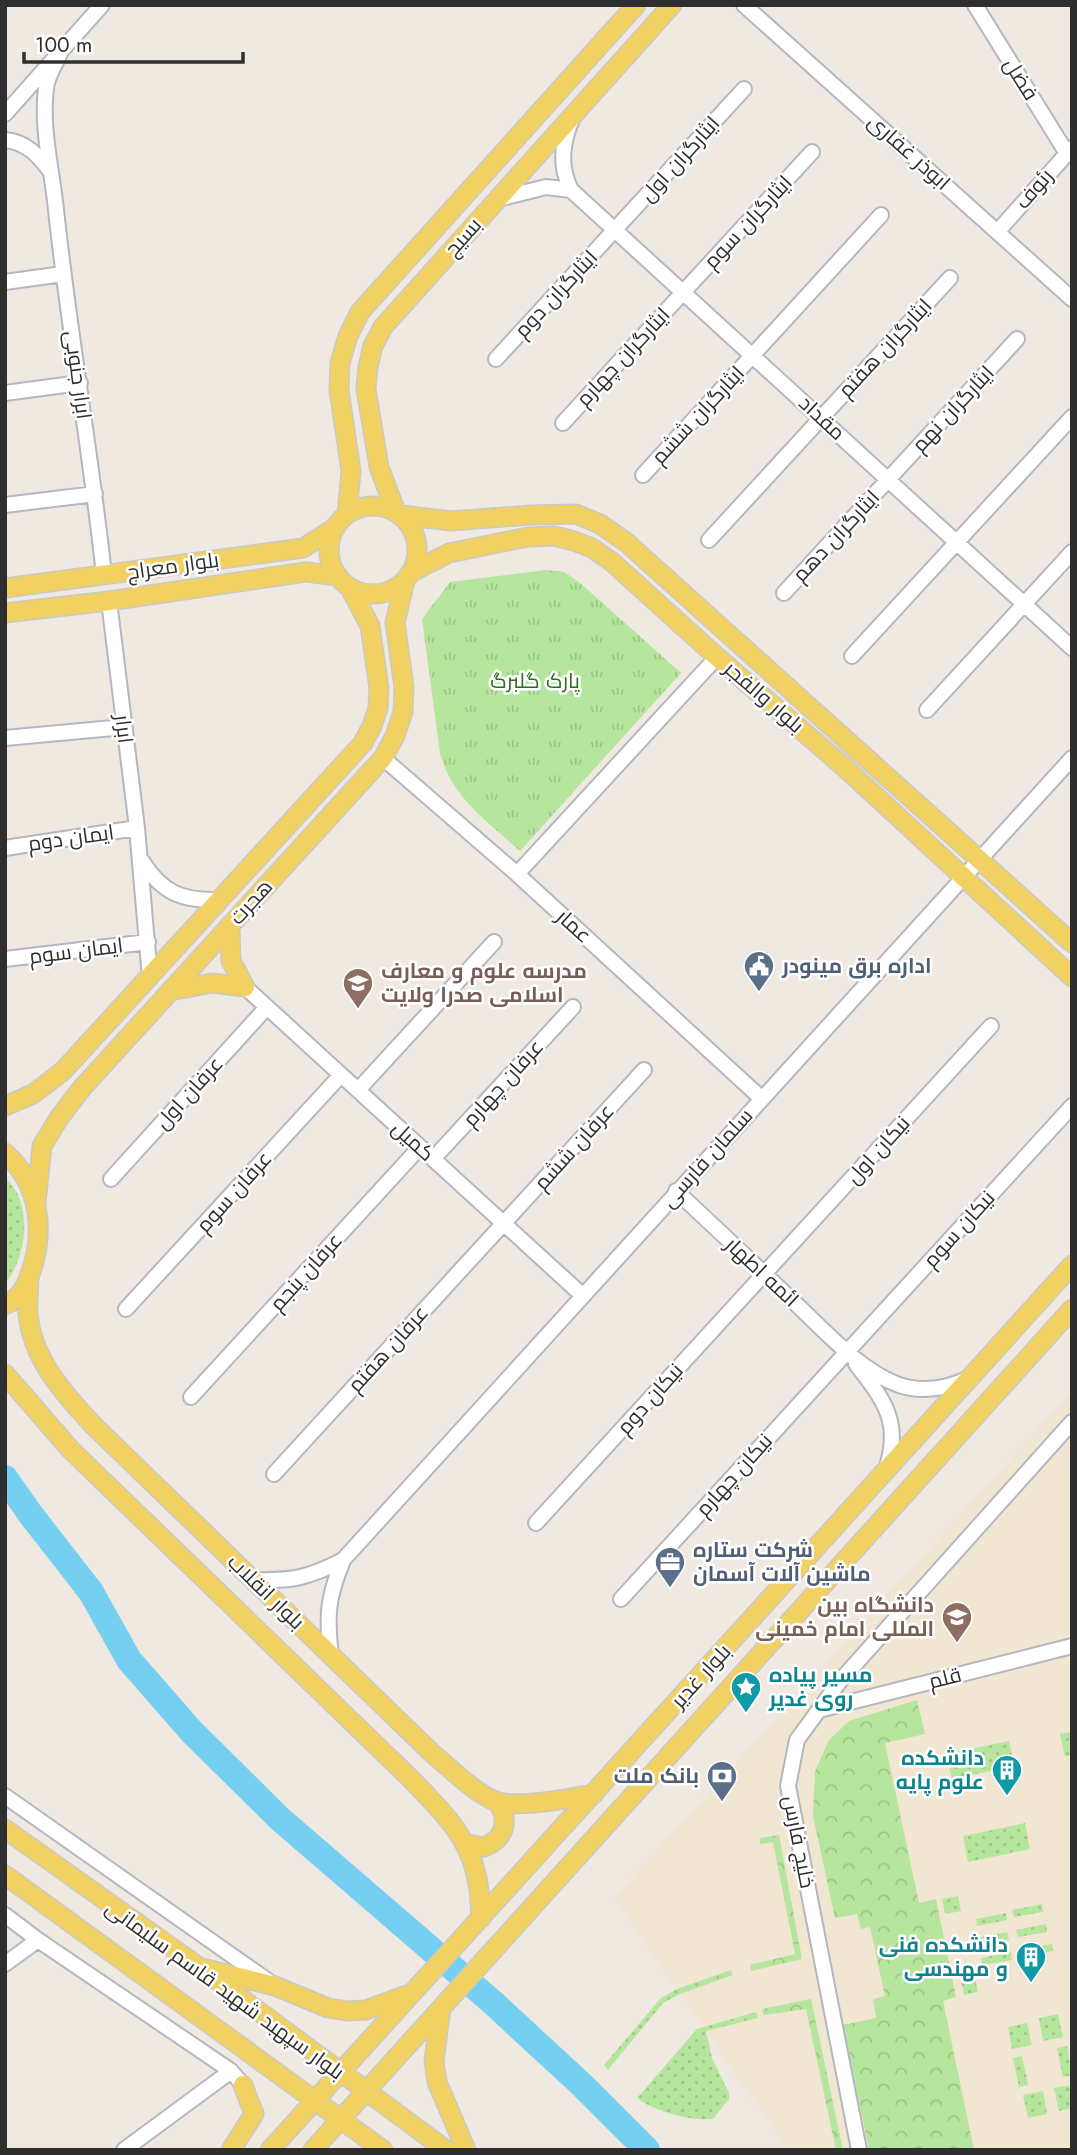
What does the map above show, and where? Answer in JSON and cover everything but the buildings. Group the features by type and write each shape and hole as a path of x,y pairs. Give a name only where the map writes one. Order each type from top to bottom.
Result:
{"main road":[{"name":"بسیج","path":"341,520 351,471 339,390 340,363 360,312 636,5"},
{"name":"بسیج","path":"399,513 379,467 366,388 373,346 383,327 672,5"},
{"path":"380,506 399,513 414,532 418,552 408,577 393,590 379,594 364,593 344,582 330,560 330,543 341,520 363,507 380,506"},
{"name":"بلوار والفجر","path":"399,513 451,521 576,514 600,524 626,542 1072,943"},
{"name":"بلوار معراج","path":"5,588 303,548 341,520"},
{"name":"بلوار والفجر","path":"408,577 449,553 528,537 554,536 592,548 612,562 843,766 1072,977"},
{"name":"بلوار معراج","path":"5,613 109,601 306,572 344,582"},
{"name":"هجرت","path":"36,1203 42,1146 82,1088 383,758 395,736 402,712 404,687 395,622 408,577"},
{"name":"هجرت","path":"5,1106 33,1094 63,1071 363,743 378,708 379,688 370,626 344,582"},
{"path":"363,743 383,758"},
{"path":"230,925 232,961 245,987"},
{"path":"170,992 212,983 245,987"},
{"path":"5,1153 27,1180 36,1203 40,1227 37,1252 29,1276 19,1296 5,1305"},
{"name":"بلوار غدیر","path":"275,2143 1072,1265"},
{"name":"بلوار انقلاب","path":"29,1276 28,1315 31,1327 38,1351 62,1391 94,1426 433,1754 472,1786 496,1801"},
{"name":"بلوار غدیر","path":"312,2150 1072,1309"},
{"name":"بلوار انقلاب","path":"5,1374 70,1449 448,1818 464,1843 476,1871 481,1918"},
{"path":"496,1801 537,1802 594,1794"},
{"path":"464,1843 483,1847 499,1837 505,1818 496,1801"},
{"name":"بلوار سپهبد شهید قاسم سلیمانی","path":"5,1829 200,1968 446,2150"},
{"name":"بلوار سپهبد شهید قاسم سلیمانی","path":"5,1875 383,2150"},
{"path":"200,1968 275,1986 328,2008 347,2011 366,2010 415,1990"},
{"path":"441,2007 435,2040 435,2071 437,2082 466,2150"},
{"path":"375,2033 374,2044 383,2055 391,2057 398,2053"},
{"path":"230,2150 254,2114 243,2085"},
{"path":"275,2143 293,2127 305,2124 317,2135 312,2150"}],"street":[{"path":"5,114 102,5"},
{"name":"ابوذر غفاری","path":"744,5 1072,299"},
{"name":"فضل","path":"975,5 1069,150"},
{"name":"ابرار جنوبی","path":"60,53 46,85 46,137 104,575"},
{"name":"ایثارگران اول","path":"615,229 744,89"},
{"path":"498,199 546,187 571,190 562,160 564,141 574,115"},
{"path":"5,140 15,141 37,153 53,175"},
{"name":"رئوف","path":"998,232 1069,150"},
{"name":"ایثارگران سوم","path":"684,292 812,152"},
{"name":"مقداد","path":"571,190 1072,648"},
{"name":"ایثارگران ششم","path":"643,475 881,215"},
{"name":"ایثارگران دوم","path":"496,359 615,229"},
{"path":"5,282 63,274"},
{"name":"ایثارگران هفتم","path":"709,540 950,278"},
{"name":"ایثارگران چهارم","path":"563,423 684,292"},
{"name":"ایثارگران نهم","path":"888,480 1017,340"},
{"path":"5,393 80,383"},
{"path":"852,656 1072,416"},
{"name":"ایثارگران دهم","path":"784,593 888,480"},
{"path":"5,505 95,494"},
{"path":"927,710 1072,552"},
{"name":"ابرار","path":"109,601 137,828 150,978"},
{"path":"517,874 717,657"},
{"path":"5,738 124,727"},
{"name":"عمار","path":"383,758 517,874 761,1098"},
{"name":"سلمان فارسی","path":"331,1655 327,1622 331,1589 343,1560 1072,758"},
{"name":"ایمان دوم","path":"5,848 137,828"},
{"path":"139,857 152,878 171,893 194,901 219,900"},
{"name":"ایمان سوم","path":"5,960 148,942"},
{"path":"358,1090 494,942"},
{"name":"کمیل","path":"245,987 582,1295"},
{"name":"عرفان اول","path":"111,1179 267,1007"},
{"name":"عرفان چهارم","path":"433,1159 573,1007"},
{"name":"نیکان اول","path":"764,1274 991,1027"},
{"name":"عرفان ششم","path":"503,1223 644,1070"},
{"name":"عرفان سوم","path":"127,1309 341,1075"},
{"name":"نیکان سوم","path":"847,1352 1072,1106"},
{"name":"عرفان پنجم","path":"191,1397 420,1147"},
{"name":"ائمه اطهار","path":"676,1191 847,1352 882,1376 917,1389 944,1387 970,1377"},
{"name":"عرفان هفتم","path":"274,1474 503,1223"},
{"name":"نیکان دوم","path":"536,1523 764,1274"},
{"name":"ائمه اطهار","path":"847,1352 885,1402 891,1419 893,1437 885,1471"},
{"name":"نیکان چهارم","path":"621,1599 847,1352"},
{"name":"خلیج فارس","path":"859,2150 788,1786 797,1740 840,1681 1072,1422"},
{"name":"سلمان فارسی","path":"253,1580 288,1581 317,1574 343,1560"},
{"name":"قلم","path":"819,1710 1072,1646"},
{"path":"5,1796 275,1986"},
{"path":"5,1915 231,2071 243,2085"},
{"path":"5,1964 38,1940"},
{"path":"124,2150 231,2071"}],"shaded area":[{"name":"دانشگاه بین المللی امام خمینی","path":"1072,1391 1072,2150 788,2150 614,1898"}],"green space":[{"name":"پارک گلبرگ","path":"546,570 564,572 579,582 681,673 520,851 472,808 445,769 440,753 422,619 450,582"},
{"path":"5,1176 14,1187 22,1206 24,1229 21,1253 5,1284"},
{"path":"917,1700 925,1734 885,1743 919,1903 936,1899 956,1997 943,2001 974,2150 869,2150 843,2025 876,2018 873,1999 885,1996 870,1927 861,1929 857,1914 835,1918 813,1816 815,1771 829,1740 849,1721"},
{"path":"1072,1732 1072,1755 1065,1757 1060,1734"},
{"path":"1009,1741 1014,1766 952,1779 946,1754"},
{"path":"1025,1823 1030,1849 968,1862 963,1836"},
{"path":"779,1835 802,1959 751,1971 750,1965 795,1954 773,1842 760,1844 760,1838"},
{"path":"958,1896 961,1911 945,1914 942,1899"},
{"path":"1042,1904 1043,1912 1014,1917 1012,1910"},
{"path":"1006,1913 1007,1920 977,1926 976,1919"},
{"path":"1046,1924 1047,1932 1018,1937 1016,1930"},
{"path":"1007,1932 1009,1940 979,1945 977,1938"},
{"path":"1052,1944 1053,1951 1023,1957 1022,1949"},
{"path":"1011,1952 1012,1960 982,1965 981,1958"},
{"path":"731,1970 733,1975 663,2003 608,2070 604,2065 661,1998 677,1989"},
{"path":"975,1977 978,1992 964,1995 961,1980"},
{"path":"811,1999 843,2150 836,2150 806,2009 764,2015 762,2009"},
{"path":"756,2012 758,2018 706,2031 712,2058 729,2093 729,2099 713,2119 674,2115 637,2098 697,2029"},
{"path":"1058,2014 1063,2037 1043,2041 1039,2018"},
{"path":"1027,2023 1032,2045 1012,2049 1008,2027"},
{"path":"1067,2046 1072,2075 1063,2077 1057,2048"},
{"path":"1022,2056 1028,2085 1019,2087 1013,2058"},
{"path":"1072,2085 1072,2108 1059,2111 1054,2088"},
{"path":"1043,2091 1047,2114 1028,2118 1023,2095"}],"waterway":[{"path":"5,1478 91,1592 129,1660 192,1732 280,1819 491,2001 582,2085 647,2150"}],"place":[{"name":"اداره برق مینودر","path":"759,993"},
{"name":"مدرسه علوم و معارف اسلامی صدرا ولایت","path":"358,1010"},
{"name":"شرکت ستاره ماشین آلات آسمان","path":"670,1589"},
{"name":"دانشگاه بین المللی امام خمینی","path":"957,1644"},
{"name":"مسیر پیاده روی غدیر","path":"746,1714"},
{"name":"دانشکده علوم پایه","path":"1007,1797"},
{"name":"بانک ملت","path":"722,1803"},
{"name":"دانشکده فنی و مهندسی","path":"1031,1984"}]}
